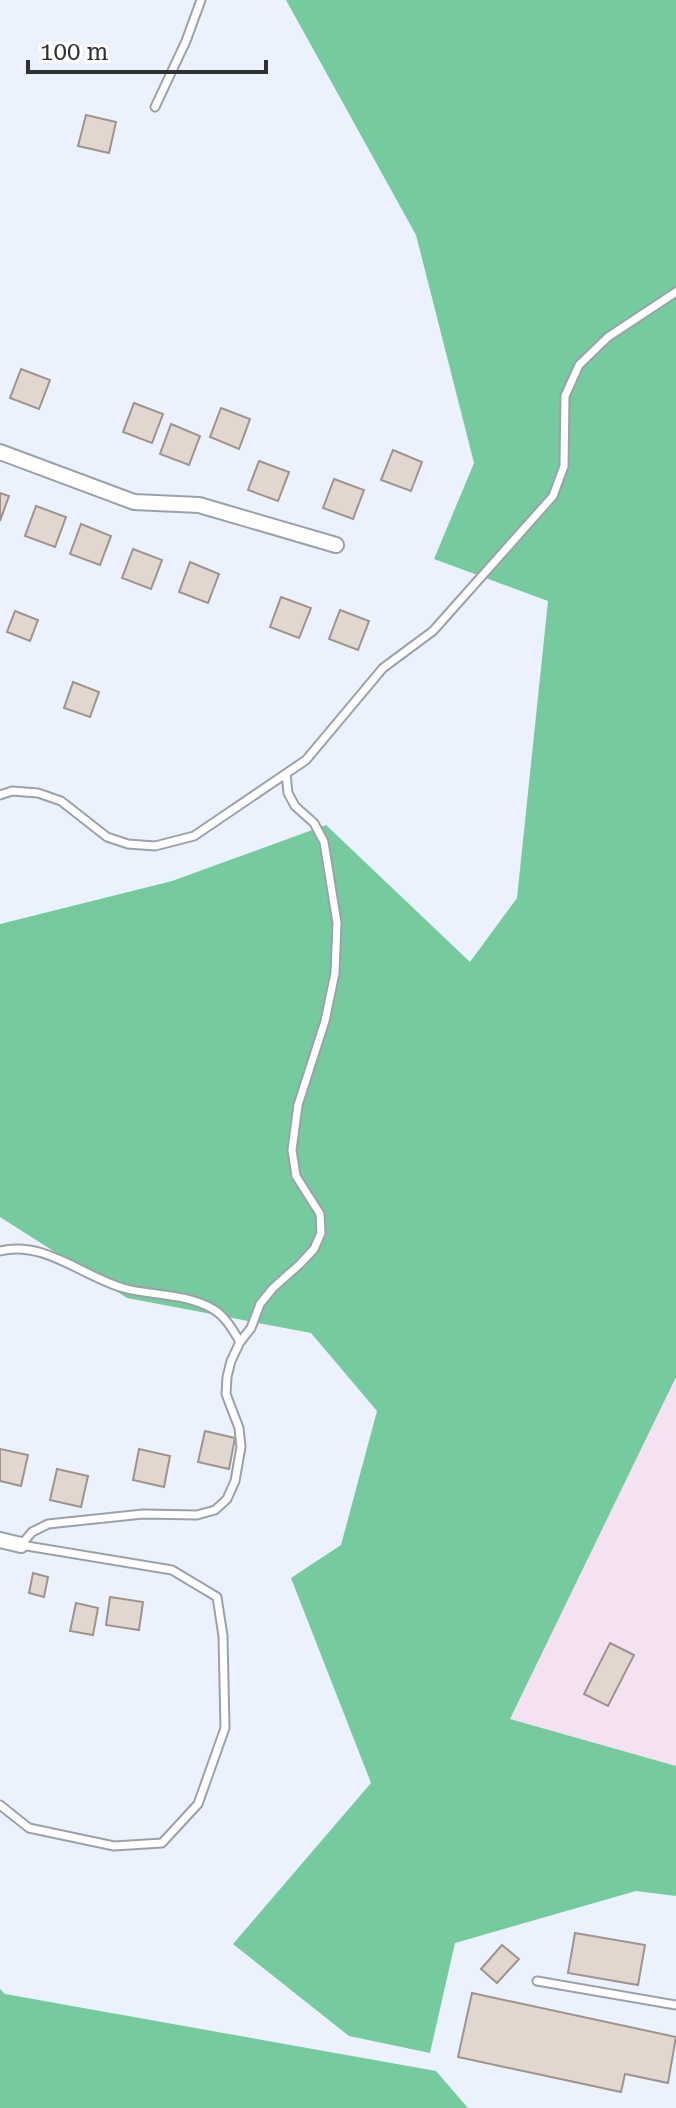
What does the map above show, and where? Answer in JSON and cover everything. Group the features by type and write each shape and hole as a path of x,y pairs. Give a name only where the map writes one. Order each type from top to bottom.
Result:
{"street":[{"path":"0,452 134,502 199,505 336,545"},
{"path":"0,1540 21,1545"}],"lane":[{"path":"155,107 186,41 201,0"},
{"path":"0,795 12,791 38,793 61,801 107,837 128,844 155,846 194,836 306,760 383,668 433,631 553,496 564,466 565,396 579,365 608,337 676,292"},
{"path":"21,1545 32,1532 48,1524 143,1514 197,1515 215,1510 227,1499 235,1481 241,1447 239,1428 226,1394 231,1361 251,1328 260,1304 314,1249 321,1233 320,1214 296,1176 292,1150 298,1105 325,1021 332,985 337,923 324,842 314,823 295,806 288,793 286,774"},
{"path":"0,1251 13,1248 34,1251 118,1286 194,1300 215,1310 229,1324 240,1342"},
{"path":"0,1805 29,1828 114,1846 162,1843 198,1804 225,1728 223,1636 217,1597 172,1570 21,1545"},
{"path":"537,1981 676,2005"}],"shaded area":[{"path":"676,1377 676,1766 509,1719"}],"green space":[{"path":"286,0 676,0 676,1377 510,1719 676,1766 676,1896 636,1891 455,1943 430,2053 349,2036 233,1944 371,1783 291,1578 341,1545 377,1411 311,1333 127,1298 0,1217 0,924 172,881 326,825 470,962 517,898 548,601 434,559 474,463 416,235"},
{"path":"0,1989 5,1994 436,2071 468,2108 0,2108"}],"building":[{"path":"86,115 116,122 109,153 78,146"},
{"path":"21,369 50,380 39,409 10,398"},
{"path":"134,403 163,414 152,443 123,432"},
{"path":"221,408 250,419 239,449 210,437"},
{"path":"171,424 200,436 189,465 160,454"},
{"path":"393,450 422,462 411,491 381,480"},
{"path":"259,461 289,472 278,501 248,490"},
{"path":"334,479 364,490 353,519 323,508"},
{"path":"0,493 9,496 0,521"},
{"path":"36,506 66,517 55,547 25,536"},
{"path":"81,524 111,536 100,565 70,554"},
{"path":"133,549 162,560 151,589 122,578"},
{"path":"190,562 219,574 208,603 179,592"},
{"path":"281,597 311,608 299,638 270,627"},
{"path":"340,610 369,621 358,650 329,639"},
{"path":"15,611 38,620 30,641 7,632"},
{"path":"73,682 99,692 90,717 64,708"},
{"path":"205,1431 235,1438 229,1469 198,1462"},
{"path":"0,1449 28,1455 21,1486 0,1481"},
{"path":"139,1449 170,1456 164,1487 133,1480"},
{"path":"57,1469 88,1476 81,1507 50,1500"},
{"path":"33,1573 48,1577 44,1597 29,1593"},
{"path":"110,1597 143,1602 139,1630 106,1625"},
{"path":"76,1603 98,1608 93,1635 70,1631"},
{"path":"610,1643 634,1655 608,1706 584,1694"},
{"path":"575,1933 645,1945 638,1985 568,1973"},
{"path":"502,1945 519,1959 497,1983 481,1969"},
{"path":"472,1993 676,2037 668,2083 625,2074 621,2092 458,2057"}]}
